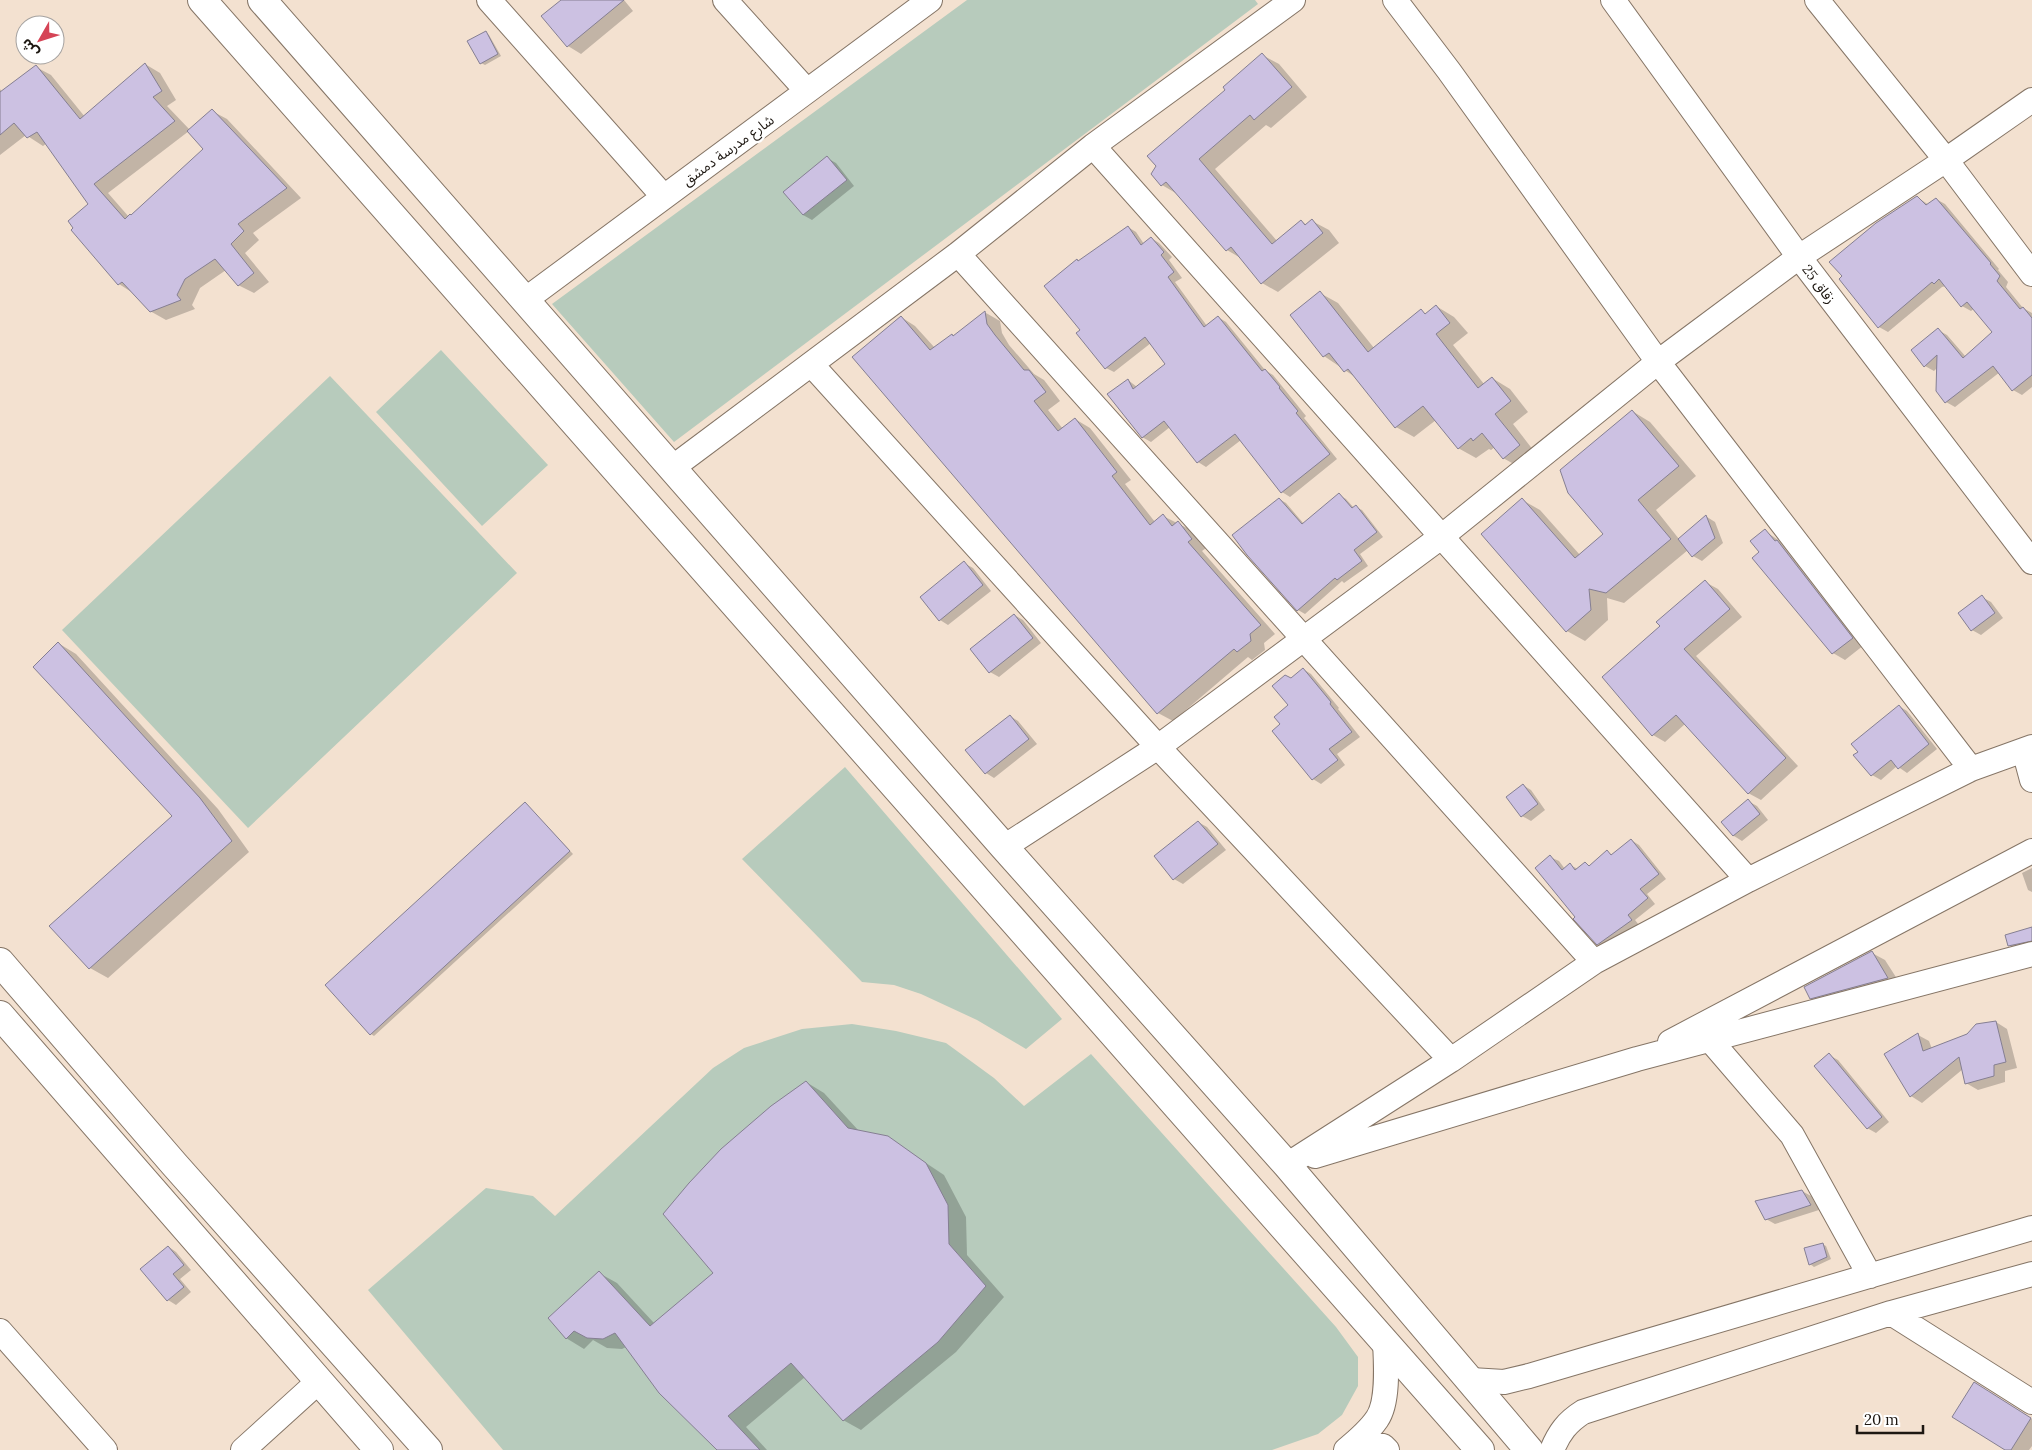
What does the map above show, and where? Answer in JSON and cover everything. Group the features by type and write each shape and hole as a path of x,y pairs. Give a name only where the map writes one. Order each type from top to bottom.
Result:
{"street":[{"path":"202,0 1480,1450"},
{"path":"262,0 922,754 1287,1165 1529,1450"},
{"path":"489,0 664,197"},
{"path":"725,0 807,92"},
{"name":"شارع مدرسة دمشق","path":"525,300 930,0"},
{"path":"672,468 958,254 1093,146 1293,0"},
{"path":"1395,0 1449,71 1658,362 1971,769"},
{"name":"زقاق 25","path":"1613,0 1799,257 2032,562"},
{"path":"1817,0 1946,160 2032,274"},
{"path":"1004,847 1158,747 1304,640 1442,537 1658,362 1799,257 1946,160 2032,100"},
{"path":"1093,146 1748,880"},
{"path":"958,254 1594,962"},
{"path":"811,364 1158,747 1451,1060"},
{"path":"843,727 860,729 868,725 874,720 879,704"},
{"path":"1287,1165 1451,1060 1594,962 1748,880 1971,769 2028,748 2032,780"},
{"path":"888,778 889,769 899,756 912,752 922,754"},
{"path":"1637,1059 2032,851"},
{"path":"1287,1165 1637,1059 1711,1041 2032,954"},
{"path":"0,962 174,1164 428,1450"},
{"path":"25,991 24,999 15,1011 0,1015 379,1450"},
{"path":"44,1064 47,1050 59,1040 66,1038"},
{"path":"1711,1041 1792,1135 1870,1276"},
{"path":"1471,1380 1504,1382 1529,1376 2032,1228"},
{"path":"1552,1450 1558,1436 1570,1420 1583,1412 1891,1313 2032,1274"},
{"path":"1891,1313 2032,1402"},
{"path":"0,1331 105,1450"},
{"path":"1352,1445 1378,1418 1385,1392 1387,1369 1385,1342"},
{"path":"243,1450 319,1381"},
{"path":"1352,1445 1383,1446 1387,1450"}],"green space":[{"path":"967,0 1255,0 1258,4 674,442 552,304"},
{"path":"441,350 548,465 482,526 376,412"},
{"path":"330,376 517,573 248,828 62,630"},
{"path":"845,767 1062,1019 1026,1049 977,1020 921,994 894,985 862,982 742,859"},
{"path":"852,1024 896,1031 946,1043 994,1078 1024,1106 1091,1054 1336,1327 1358,1357 1358,1386 1342,1415 1318,1434 1272,1450 503,1450 368,1290 486,1188 533,1196 555,1216 713,1068 744,1048 802,1029"}],"building":[{"path":"561,0 624,0 567,47 541,16"},
{"path":"486,31 498,54 480,64 467,41"},
{"path":"1262,53 1292,87 1254,120 1250,115 1199,159 1272,244 1301,220 1305,225 1312,219 1323,233 1261,284 1231,247 1226,251 1166,182 1161,186 1151,174 1156,166 1147,156 1225,90 1223,87"},
{"path":"145,63 162,91 153,97 175,121 94,184 125,219 203,149 187,131 212,109 287,188 238,224 244,231 231,244 254,273 238,286 215,259 185,279 177,295 181,300 150,312 122,282 118,285 71,230 73,228 68,221 88,204 37,132 27,138 14,123 0,135 0,92 36,65 80,119"},
{"path":"827,156 847,180 803,215 783,192"},
{"path":"1917,196 1926,205 1936,198 1991,263 2000,276 1997,281 2020,309 2023,307 2032,318 2032,375 2012,391 1993,366 1945,403 1936,391 1937,355 1924,367 1911,350 1938,328 1963,358 1992,332 1967,302 1961,307 1939,279 1934,284 1932,282 1878,328 1839,279 1842,276 1829,262 1876,223"},
{"path":"1128,226 1141,245 1151,237 1164,252 1161,255 1174,272 1168,277 1204,327 1218,316 1262,371 1265,369 1280,387 1298,411 1296,413 1330,454 1281,493 1235,434 1197,463 1164,421 1142,438 1107,394 1128,379 1133,389 1165,364 1145,337 1105,369 1076,333 1080,330 1044,286 1077,259 1078,261"},
{"path":"1320,291 1368,352 1421,309 1425,314 1436,305 1450,323 1436,334 1478,388 1492,377 1511,401 1495,414 1520,445 1503,459 1482,433 1473,441 1471,438 1458,449 1423,406 1395,428 1348,369 1344,372 1329,353 1323,357 1290,315"},
{"path":"985,311 987,324 995,335 1024,370 1029,370 1046,392 1034,401 1058,431 1075,418 1117,472 1112,476 1150,525 1163,514 1172,526 1178,521 1192,539 1188,542 1261,625 1250,634 1251,641 1237,652 1234,649 1157,714 852,357 901,316 930,350 952,334 953,336"},
{"path":"1632,410 1679,466 1638,500 1671,539 1606,593 1589,589 1591,610 1566,632 1481,534 1522,498 1575,558 1603,534 1568,493 1560,470"},
{"path":"1339,493 1352,508 1356,505 1377,532 1354,550 1362,561 1337,580 1335,578 1297,611 1247,555 1232,535 1279,498 1302,524"},
{"path":"1706,515 1715,538 1692,557 1678,539"},
{"path":"1765,529 1775,541 1777,540 1853,638 1832,654 1752,558 1759,552 1750,541"},
{"path":"964,561 983,585 939,621 920,597"},
{"path":"1705,580 1730,609 1684,649 1786,758 1748,794 1676,715 1652,736 1602,677 1660,626 1656,622"},
{"path":"1982,595 1995,613 1971,631 1958,613"},
{"path":"1014,614 1033,638 989,673 970,649"},
{"path":"58,642 200,798 232,841 89,969 49,926 172,816 33,667"},
{"path":"1303,668 1331,702 1330,704 1352,732 1329,749 1338,760 1312,780 1272,731 1280,724 1274,717 1288,705 1272,686 1285,675 1291,678"},
{"path":"1899,705 1929,744 1898,769 1891,760 1871,776 1853,755 1858,752 1851,744"},
{"path":"1010,715 1029,739 985,774 965,750"},
{"path":"1523,784 1538,804 1521,817 1506,797"},
{"path":"1748,799 1760,814 1733,836 1721,822"},
{"path":"525,802 570,851 370,1035 325,985"},
{"path":"1198,821 1218,844 1173,880 1154,856"},
{"path":"1631,839 1659,874 1640,889 1648,898 1628,915 1632,920 1597,945 1573,919 1575,917 1535,868 1550,855 1562,870 1570,863 1575,870 1585,862 1589,866 1607,850 1611,855"},
{"path":"2032,927 2032,941 2008,946 2005,935"},
{"path":"1872,951 1888,978 1810,999 1804,987"},
{"path":"1996,1021 2006,1062 1994,1065 1994,1076 1965,1084 1959,1057 1910,1097 1884,1054 1918,1033 1923,1051 1967,1034 1976,1024"},
{"path":"1829,1053 1882,1117 1867,1129 1814,1066"},
{"path":"806,1081 848,1128 888,1136 926,1163 948,1205 949,1244 986,1286 938,1342 843,1421 791,1363 728,1416 760,1450 717,1450 659,1393 615,1333 603,1339 587,1338 574,1331 566,1339 548,1318 599,1271 650,1326 713,1273 663,1214 721,1149 771,1106"},
{"path":"1802,1190 1811,1205 1765,1220 1755,1201"},
{"path":"1823,1243 1827,1257 1809,1265 1804,1248"},
{"path":"168,1246 184,1265 173,1274 184,1287 167,1301 140,1269"},
{"path":"1974,1382 2031,1418 2011,1450 2005,1450 1952,1417"}]}
